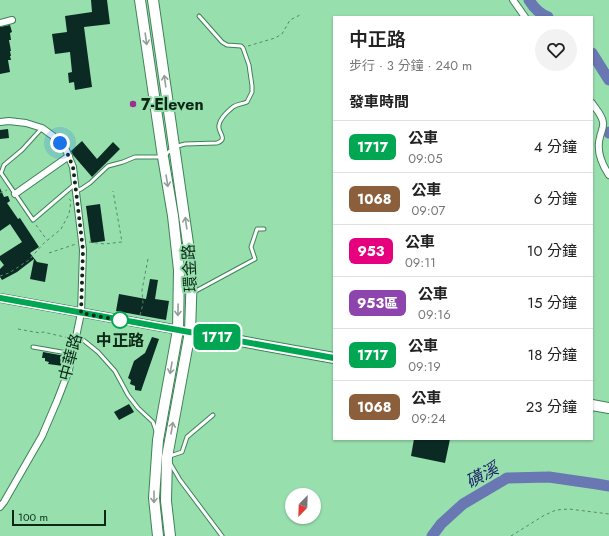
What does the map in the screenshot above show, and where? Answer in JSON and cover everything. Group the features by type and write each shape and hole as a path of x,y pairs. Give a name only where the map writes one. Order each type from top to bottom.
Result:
{"main road":[{"name":"環金路","path":"140,0 173,216 179,270 178,330 160,443 154,498 158,536"},
{"name":"環金路","path":"153,0 192,271 190,332 165,454 166,502 170,536"},
{"path":"190,332 333,358"},
{"path":"593,404 609,408"}],"street":[{"path":"513,0 524,16"},
{"path":"0,23 12,20"},
{"path":"593,105 603,121 603,128 599,138 599,156 603,167 609,175"},
{"path":"603,121 609,116"},
{"name":"中華路","path":"0,122 9,121 26,123 42,128 53,136 66,150 73,167 83,250 81,313 69,370 42,436 1,503"},
{"path":"16,194 68,156"},
{"path":"0,298 190,332"}],"lane":[{"path":"42,128 22,150 4,165 1,173 33,220 65,193 76,188 81,189 108,166 135,157 163,157 174,147 186,144 221,142 223,136 219,125 223,117 233,107 247,102 252,92 248,65 241,46 227,45 222,42 199,16"},
{"path":"191,293 255,259 251,247 257,229 264,228"},
{"path":"76,337 98,352 114,371 128,395 138,408 154,422 160,443"},
{"path":"34,347 73,354"},
{"path":"213,415 187,437 182,452 165,454 180,480 222,536"}],"path":[{"path":"243,48 275,38 282,34 290,20 300,15"},
{"path":"0,193 12,188"},
{"path":"49,253 82,242 105,244 122,242 113,191"},
{"path":"0,276 9,273 29,260 47,240 62,229 69,214 71,201 65,193"},
{"path":"33,220 47,240"},
{"path":"137,323 144,304 142,290 148,259"},
{"path":"18,329 76,337"},
{"path":"511,536 543,516 556,510 569,509 609,514"}],"building":[{"path":"91,0 107,0 110,24 84,27 92,87 75,90 74,82 69,83 68,73 72,72 70,52 55,54 52,34 67,32 65,16 92,12"},
{"path":"10,25 12,32 10,33 11,40 9,40 11,60 8,60 10,72 0,74 0,27"},
{"path":"8,129 9,138 0,139 0,130"},
{"path":"82,141 97,159 113,142 120,149 92,177 71,151"},
{"path":"0,188 4,197 8,196 10,201 7,203 18,219 20,218 39,247 30,253 37,262 48,264 45,282 30,279 34,259 17,272 2,280 0,277 0,269 4,265 0,260 0,256 22,242 10,224 0,231"},
{"path":"100,204 105,241 91,243 86,206"},
{"path":"150,279 158,280 155,299 169,301 166,320 116,311 119,294 146,299"},
{"path":"152,337 159,339 141,391 135,390 135,386 130,384 131,380 128,378 134,361 145,353"},
{"path":"43,352 65,356 63,366 48,364 49,362 45,361 45,358 42,358"},
{"path":"129,404 134,412 119,420 114,412"},
{"path":"414,440 450,440 445,463 411,456"}],"waterway":[{"path":"529,0 537,10 546,16"},
{"path":"593,55 609,80"},
{"name":"磺溪","path":"432,536 441,524 463,504 507,478 549,477 609,486"}],"bus line":[{"name":"1717","path":"0,298 333,358"}],"place":[{"name":"7-Eleven","path":"133,104"},
{"name":"中正路","path":"120,320"}],"route":[{"path":"60,143 66,150 73,167 76,191 83,250 81,313 123,321 120,320"}]}
